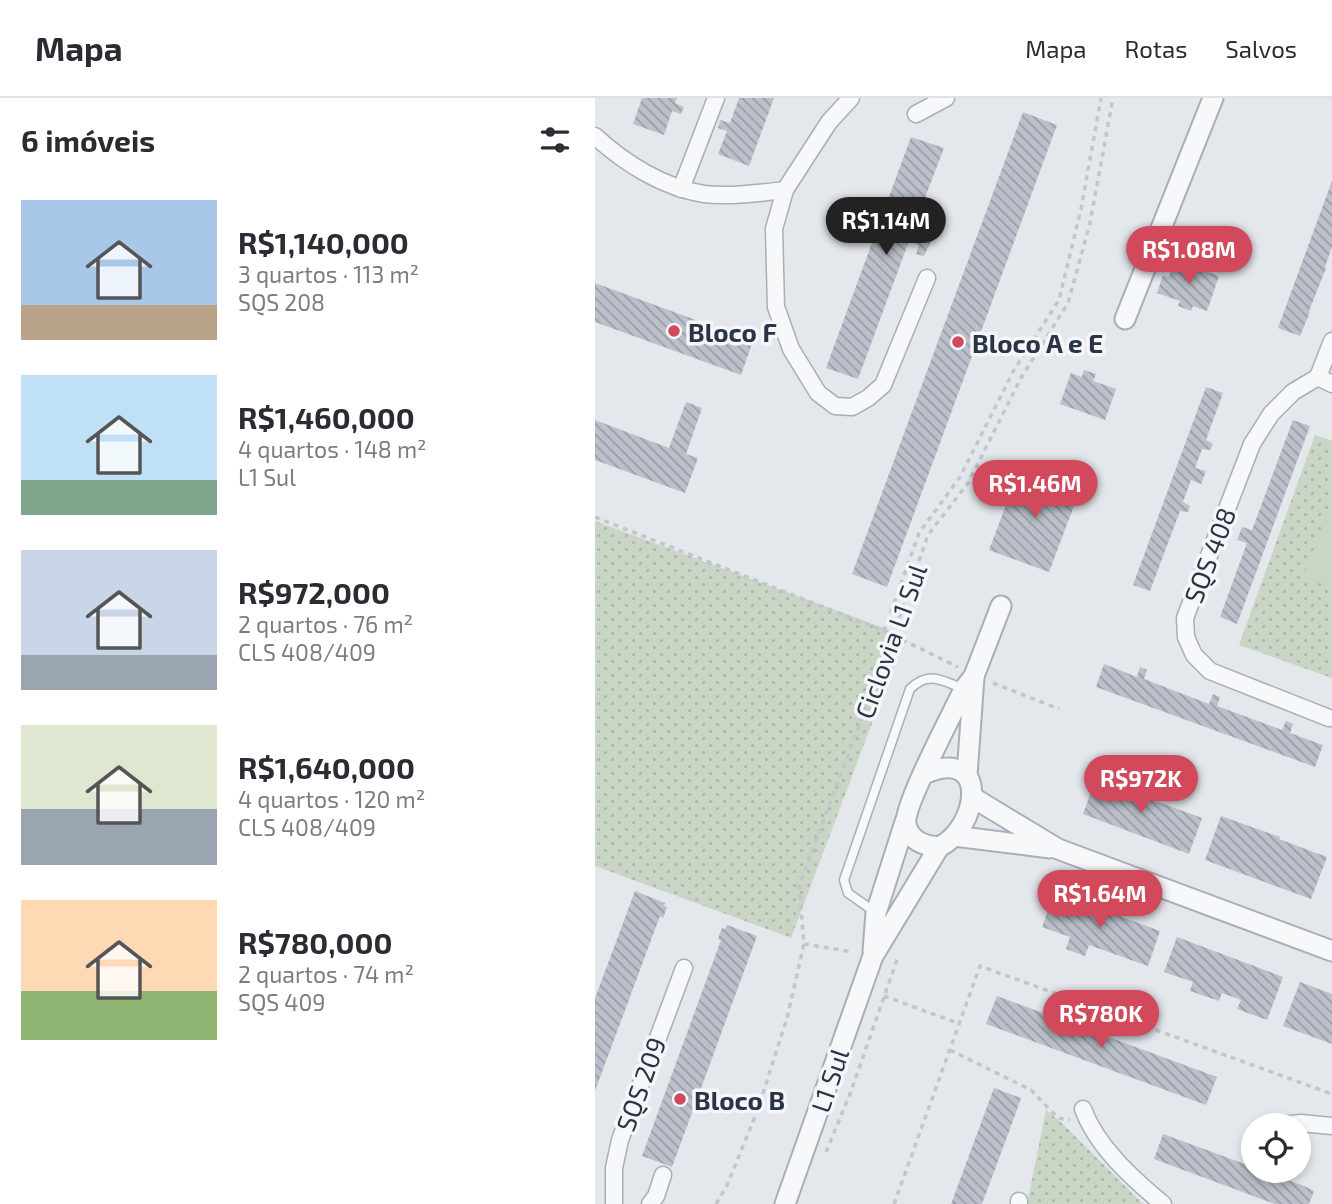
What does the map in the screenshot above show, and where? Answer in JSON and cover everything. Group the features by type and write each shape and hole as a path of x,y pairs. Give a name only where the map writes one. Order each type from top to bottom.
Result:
{"street":[{"path":"681,189 716,98"},
{"path":"851,98 828,122 785,191 774,229 776,307 791,349 818,393 835,406 852,407 883,386 927,278"},
{"path":"916,114 946,98"},
{"path":"1125,319 1213,98"},
{"path":"595,136 643,171 681,189 706,194 785,191"},
{"name":"SQS 408","path":"1329,718 1210,671 1194,655 1186,637 1185,618 1252,444 1271,414 1293,392 1325,381 1332,341"},
{"path":"1001,606 969,682 913,794 905,822 909,834 926,846 947,842 1058,849"},
{"path":"967,775 969,682"},
{"path":"924,774 947,767 957,768 967,775 972,784 972,797 965,818 947,842"},
{"path":"972,797 1058,849 1332,951"},
{"name":"L1 Sul","path":"873,956 876,913 905,822"},
{"name":"L1 Sul","path":"785,1204 873,956 947,842"},
{"name":"SQS 209","path":"614,1204 614,1168 619,1140 684,968"},
{"path":"1086,1116 1120,1164 1163,1204"},
{"path":"1311,1124 1332,1126"},
{"path":"650,1204 656,1196 663,1175"}],"lane":[{"path":"876,913 848,893 844,880 910,689 929,677 969,682"}],"path":[{"path":"595,517 884,631 919,533 960,477 1014,370 1059,299 1081,209 1101,98"},
{"name":"Ciclovia L1 Sul","path":"716,1204 727,1185 757,1112 786,1018 804,944 799,886 928,535 968,483 1021,377 1068,303 1090,223 1113,98"},
{"path":"804,944 873,956"},
{"path":"825,1155 850,1094 898,957"},
{"path":"894,1204 981,966 1332,1094"},
{"path":"884,996 960,1024"},
{"path":"950,1050 1031,1090 1058,1118 1086,1116"}],"green space":[{"path":"1315,435 1332,441 1332,678 1239,645"},
{"path":"1332,506 1332,587 1303,575"},
{"path":"595,521 905,636 791,938 595,866"},
{"path":"1046,1110 1061,1122 1143,1204 1027,1204"}],"building":[{"path":"642,98 677,98 675,103 684,107 681,114 672,111 664,135 633,124"},
{"path":"739,98 774,98 749,166 718,154 727,131 718,128 720,120 730,123"},
{"name":"Bloco A e E","path":"1023,112 1057,125 887,587 852,574"},
{"path":"911,137 944,148 911,234 921,238 923,231 934,235 924,256 916,254 919,245 909,241 858,379 826,368"},
{"path":"1332,181 1332,247 1300,336 1278,328"},
{"path":"1174,260 1219,276 1207,311 1193,306 1191,311 1178,306 1180,301 1157,293 1163,275 1169,277"},
{"name":"Bloco F","path":"595,283 753,341 741,375 595,322"},
{"path":"1084,370 1096,374 1093,381 1116,389 1105,420 1060,404 1071,373 1082,377"},
{"path":"1206,387 1223,393 1206,440 1213,444 1210,450 1202,449 1195,468 1206,471 1201,484 1191,480 1183,502 1190,506 1188,512 1180,511 1150,591 1133,585"},
{"path":"686,402 702,408 686,454 698,458 685,493 595,460 595,420 669,448"},
{"path":"1293,420 1310,426 1237,624 1220,617 1247,543 1237,540 1242,527 1252,530"},
{"path":"1020,468 1080,490 1049,572 989,550"},
{"path":"1104,664 1137,677 1140,667 1147,670 1144,679 1209,704 1213,694 1220,697 1217,706 1282,730 1286,721 1293,724 1290,733 1323,745 1315,767 1096,687"},
{"path":"1099,770 1118,777 1115,786 1202,818 1189,854 1083,814"},
{"path":"1221,816 1327,857 1311,899 1205,860"},
{"path":"635,891 665,903 664,906 667,907 663,918 660,916 595,1091 595,998"},
{"path":"1055,892 1160,931 1148,966 1089,945 1085,956 1066,949 1070,937 1042,927"},
{"name":"Bloco B","path":"727,925 757,936 672,1167 642,1156 721,940 718,939 722,928 725,929"},
{"path":"1177,937 1283,977 1267,1020 1237,1009 1241,1000 1222,993 1219,1001 1190,991 1193,982 1164,972"},
{"path":"1300,982 1332,994 1332,1044 1283,1026"},
{"path":"997,996 1217,1077 1206,1105 986,1024"},
{"path":"994,1088 1021,1098 1010,1129 982,1204 951,1204"},
{"path":"1163,1134 1241,1163 1241,1183 1296,1183 1314,1191 1309,1204 1275,1204 1154,1159"}],"place":[{"name":"Bloco F","path":"674,331"},
{"name":"Bloco A e E","path":"958,342"},
{"name":"Bloco B","path":"680,1099"}]}
